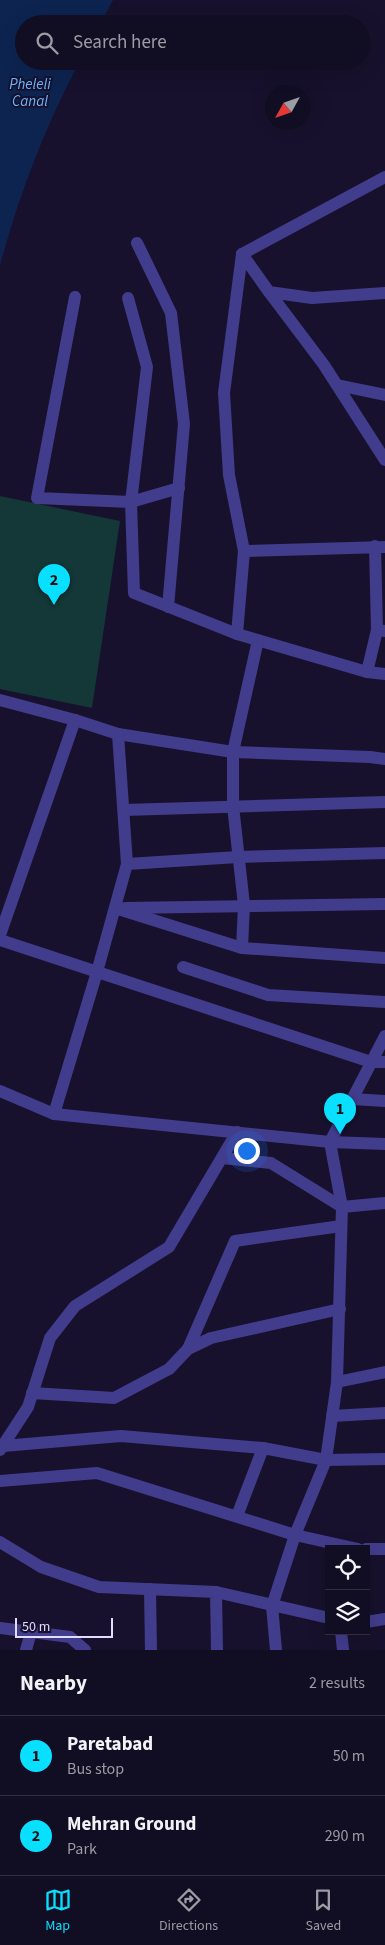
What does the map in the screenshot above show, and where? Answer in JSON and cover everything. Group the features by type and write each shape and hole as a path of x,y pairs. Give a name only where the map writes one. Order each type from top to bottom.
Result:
{"street":[{"path":"242,254 385,177"},
{"path":"137,243 171,313 184,424 168,607"},
{"path":"242,254 324,365 385,460"},
{"path":"237,634 244,551 230,475 224,393 242,254"},
{"path":"269,292 312,298 385,293"},
{"path":"75,297 37,498 131,502 179,488"},
{"path":"128,298 147,367 131,502 134,593 237,634 367,672 385,674"},
{"path":"337,384 385,395"},
{"path":"244,551 380,547 381,631 367,672"},
{"path":"242,948 244,905 233,806 233,752 258,640"},
{"path":"0,700 75,720 118,734 233,752 385,759"},
{"path":"0,935 75,720"},
{"path":"54,1114 128,864 118,734"},
{"path":"124,810 385,802"},
{"path":"128,864 238,857 385,853"},
{"path":"115,908 385,904"},
{"path":"115,908 242,948 385,958"},
{"path":"0,940 372,1062 385,1062"},
{"path":"183,967 268,995 385,1002"},
{"path":"276,1650 272,1606 295,1535 326,1460 337,1382 342,1207 330,1142 385,1036"},
{"path":"0,1091 54,1114 330,1142 385,1144"},
{"path":"352,1099 385,1101"},
{"path":"1,1448 28,1407 50,1338 75,1306 168,1247 237,1132"},
{"path":"222,1158 272,1164 342,1207 385,1203"},
{"path":"32,1393 114,1398 169,1369 188,1349 235,1241 342,1226"},
{"path":"188,1349 211,1338 340,1309"},
{"path":"337,1382 385,1372"},
{"path":"332,1416 385,1413"},
{"path":"1,1448 121,1436 263,1448 326,1460 385,1459"},
{"path":"237,1516 263,1448"},
{"path":"0,1481 97,1473 295,1535 340,1545"},
{"path":"0,1542 41,1567 99,1587 216,1592 325,1617"},
{"path":"370,1550 385,1549"},
{"path":"150,1589 152,1650"},
{"path":"216,1592 216,1650"},
{"path":"370,1621 385,1619"},
{"path":"0,1628 70,1637 83,1649"},
{"path":"26,1650 31,1632"},
{"path":"341,1635 343,1650"}],"green space":[{"path":"0,496 120,521 92,708 0,689"}],"water":[{"name":"Pheleli Canal","path":"0,0 113,0 105,15 15,15 15,70 75,70 55,110 34,161 0,265"}],"place":[{"name":"Mehran Ground","path":"54,605"},
{"name":"Paretabad","path":"340,1134"}]}
